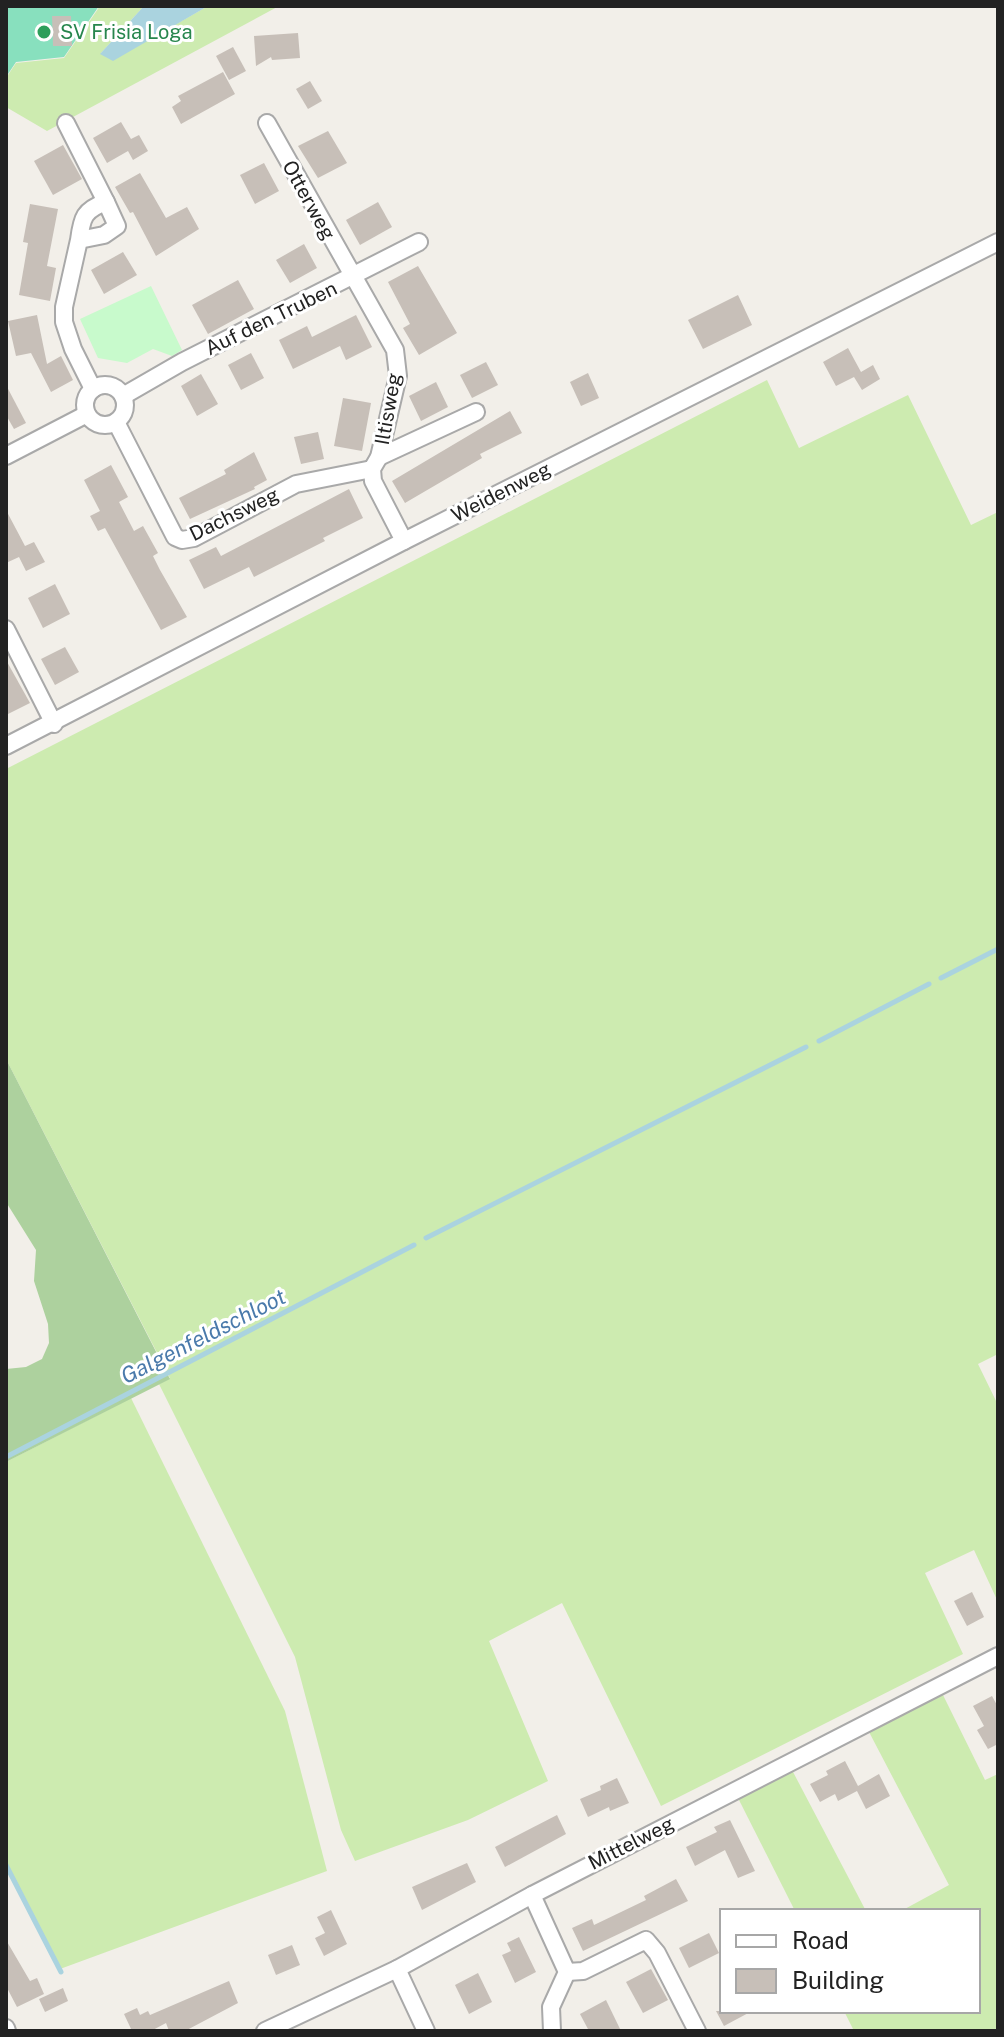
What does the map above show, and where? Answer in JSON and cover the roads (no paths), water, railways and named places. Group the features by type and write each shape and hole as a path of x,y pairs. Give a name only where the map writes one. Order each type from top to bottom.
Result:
{"street":[{"path":"66,123 117,226 104,235 79,240"},
{"name":"Otterweg","path":"267,123 352,277"},
{"path":"93,389 73,349 64,322 64,307 81,222 90,208 106,202"},
{"name":"Auf den Truben","path":"123,396 182,362 419,242"},
{"name":"Weidenweg","path":"6,746 54,724 404,541 998,242"},
{"name":"Iltisweg","path":"352,277 395,350 398,376 373,481 404,541"},
{"path":"110,385 123,396 124,410 116,422 100,424 87,414 86,400 93,389 110,385"},
{"name":"Iltisweg","path":"376,463 476,412"},
{"path":"6,456 87,414"},
{"name":"Dachsweg","path":"116,422 175,537 182,540 194,538 296,484 376,463"},
{"path":"6,630 54,724"},
{"name":"Mittelweg","path":"265,2031 288,2026 532,1895 998,1656"},
{"path":"532,1895 567,1972 551,2007 552,2031"},
{"path":"567,1972 583,1971 646,1940 657,1953 697,2031"},
{"path":"397,1969 426,2031"}],"water":[{"path":"144,6 208,6 113,61 100,54"}],"waterway":[{"name":"Galgenfeldschloot","path":"941,978 998,949"},
{"name":"Galgenfeldschloot","path":"819,1041 929,984"},
{"name":"Galgenfeldschloot","path":"426,1238 806,1047"},
{"name":"Galgenfeldschloot","path":"6,1457 414,1245"},
{"name":"Galgenfeldschloot","path":"6,1865 61,1972"}],"place":[{"name":"SV Frisia Loga","path":"44,32"}]}
